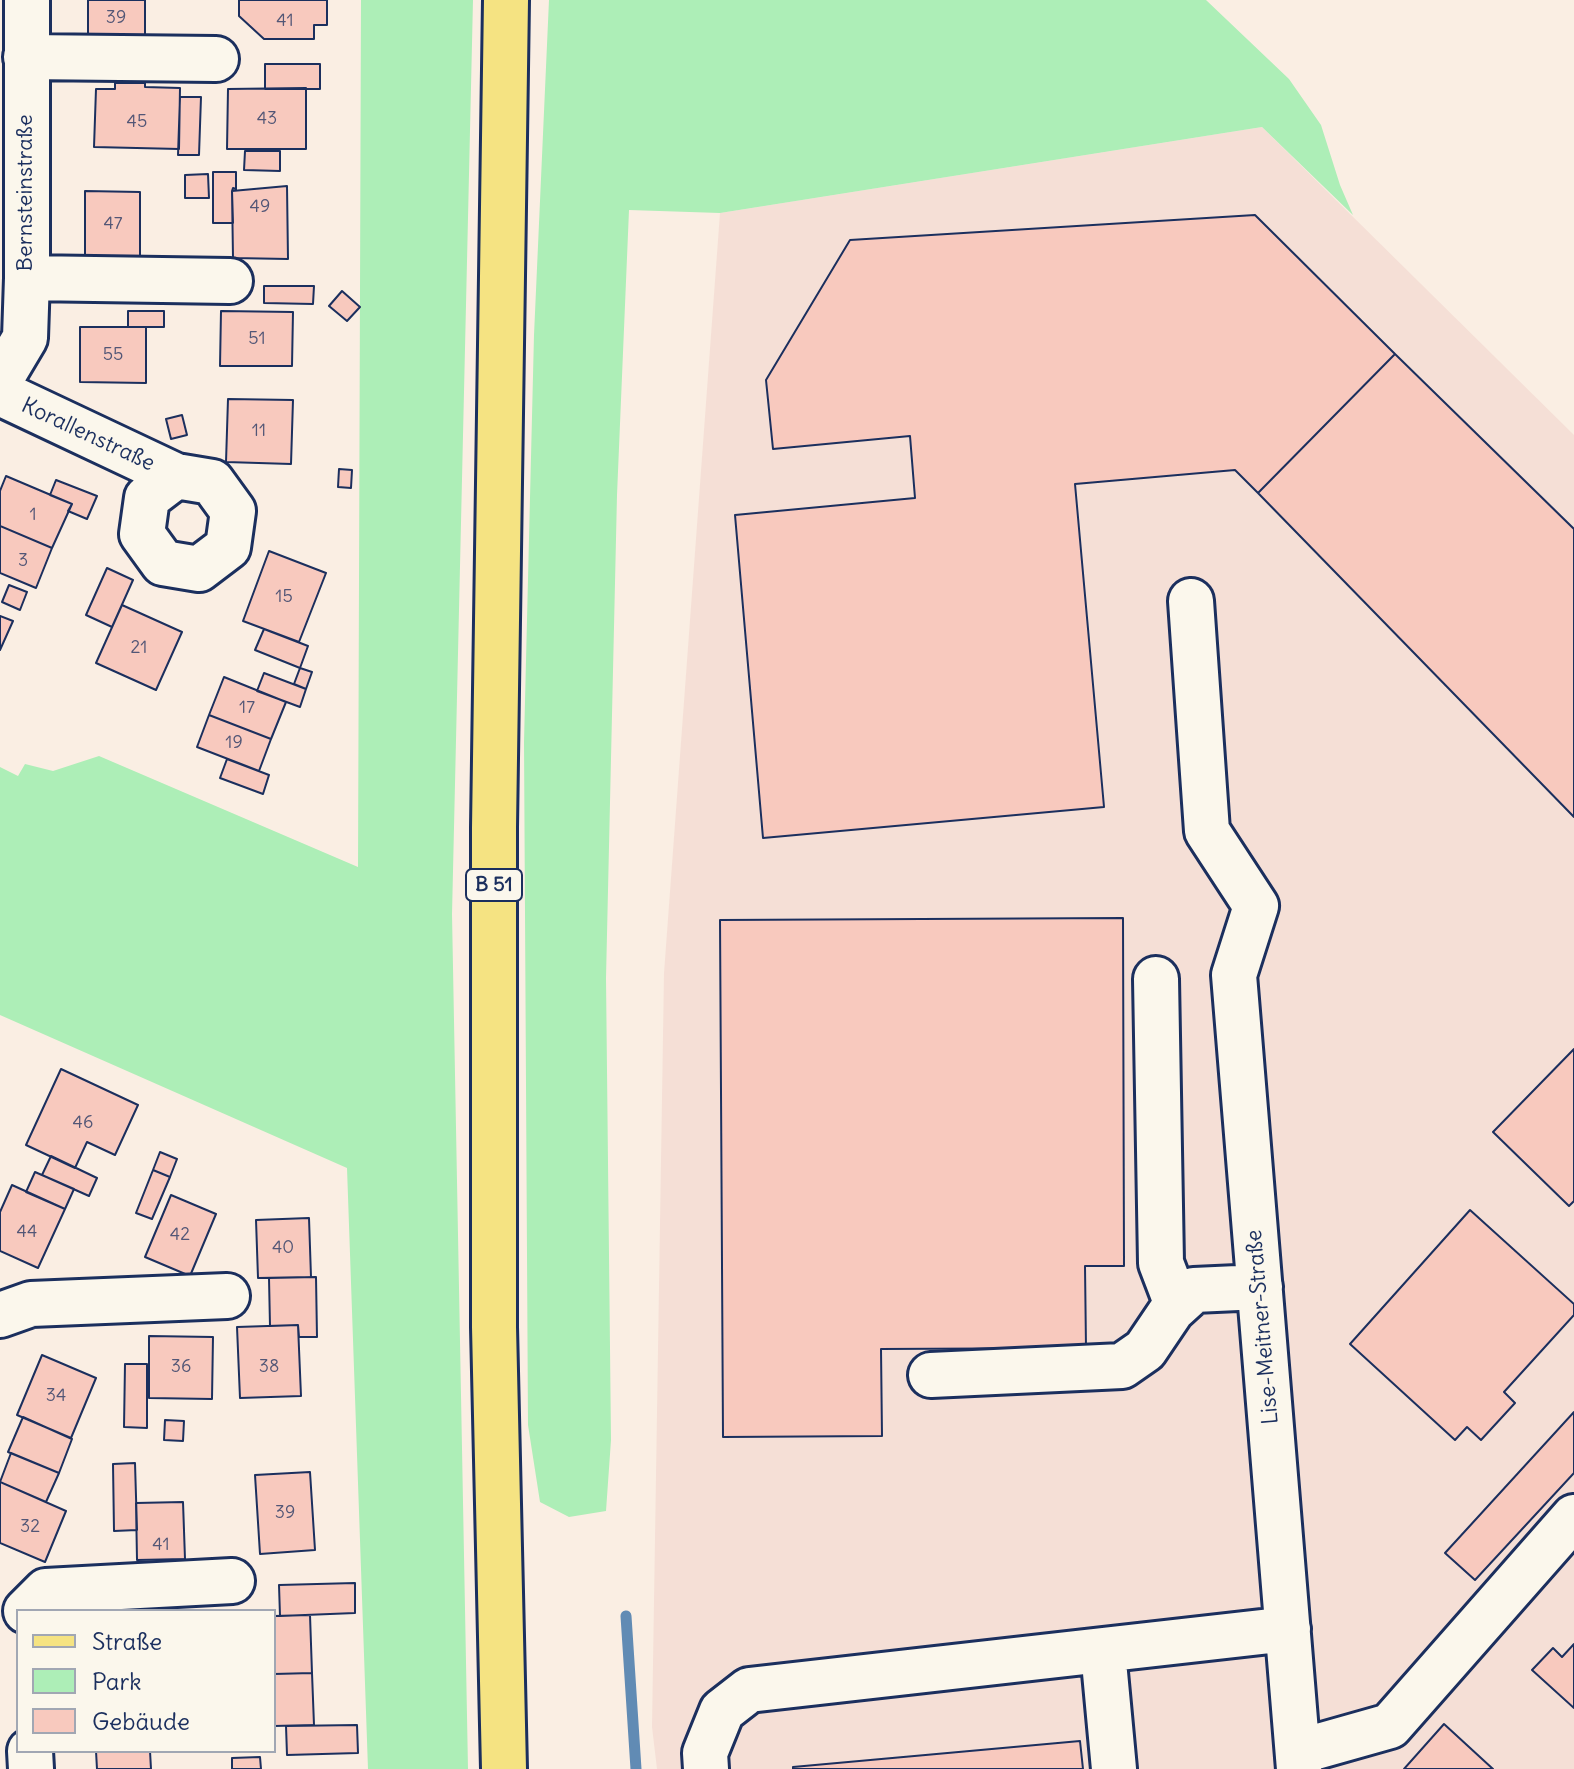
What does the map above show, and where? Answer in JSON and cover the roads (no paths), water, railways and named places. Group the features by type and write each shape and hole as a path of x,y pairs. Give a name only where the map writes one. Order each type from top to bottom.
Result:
{"main road":[{"name":"B 51","path":"504,1769 494,1327 494,827 506,0"}],"street":[{"name":"Bernsteinstraße","path":"0,380 25,338 27,0"},
{"path":"26,57 216,59"},
{"path":"27,278 230,281"},
{"name":"Korallenstraße","path":"0,393 176,476"},
{"name":"Lise-Meitner-Straße","path":"1191,601 1207,831 1256,906 1234,975 1298,1760 1390,1726 1574,1517"},
{"path":"1156,979 1161,1263 1177,1305"},
{"path":"931,1375 1122,1366 1145,1350 1172,1310 1194,1290 1260,1287"},
{"path":"0,1315 31,1304 227,1296"},
{"path":"28,1609 46,1591 232,1581"},
{"path":"706,1769 705,1753 722,1711 749,1690 1288,1629"},
{"path":"1103,1651 1114,1769"}],"waterway":[{"path":"626,1616 636,1769"}]}
